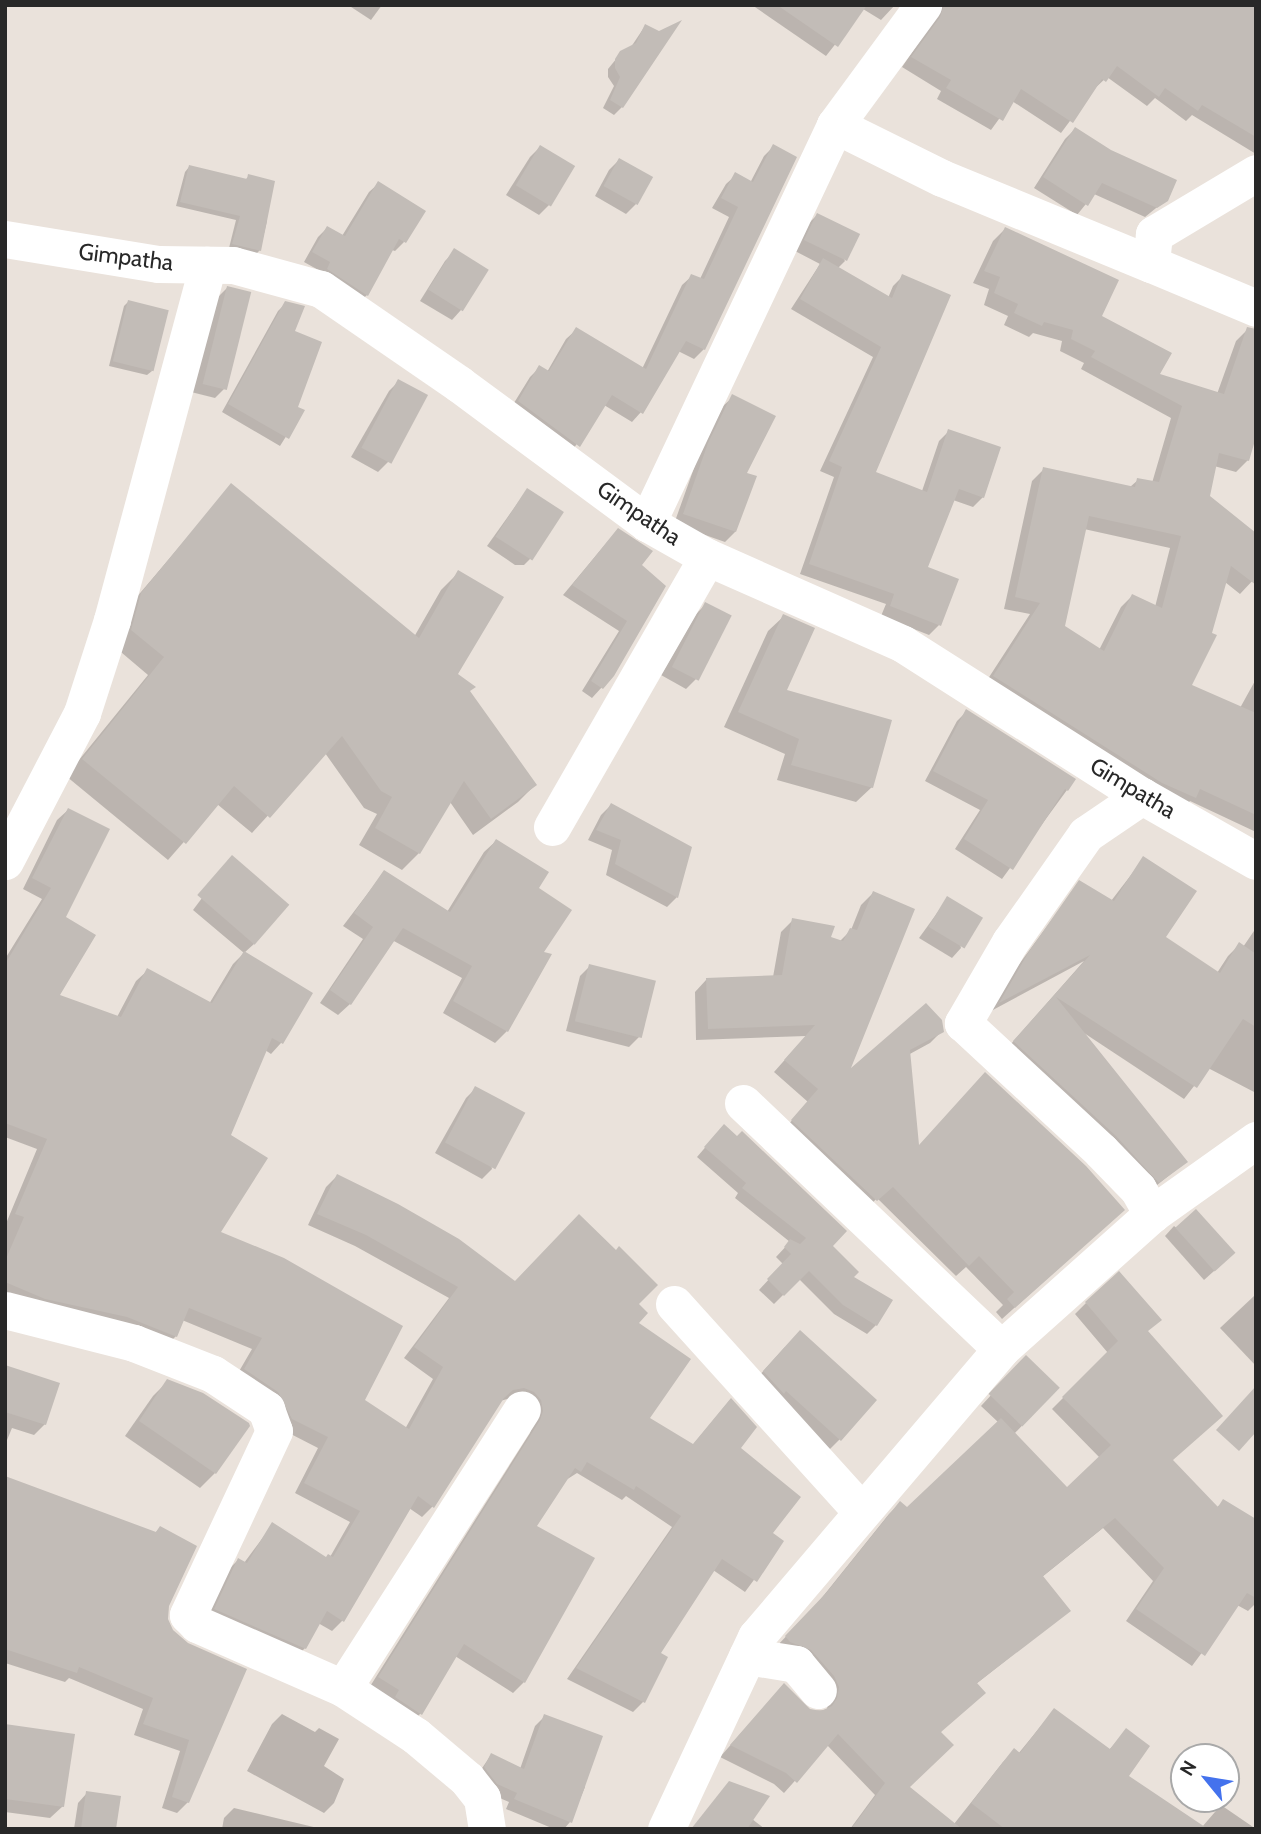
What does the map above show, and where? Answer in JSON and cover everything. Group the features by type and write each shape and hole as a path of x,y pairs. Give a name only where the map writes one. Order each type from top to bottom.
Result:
{"street":[{"path":"647,523 835,125 923,5"},
{"path":"835,125 942,177 1256,308"},
{"path":"1151,264 1154,234 1256,173"},
{"name":"Gimpatha","path":"5,240 158,264 233,265 321,289 459,384 647,523 707,557 903,644 1142,796 1256,861"},
{"path":"5,861 82,713 112,620 208,265"},
{"path":"552,827 707,557"},
{"path":"1142,796 1086,834 1010,942 963,1023 1139,1189 1152,1214"},
{"path":"743,1103 1001,1349"},
{"path":"666,1829 756,1637 1001,1349 1152,1214 1256,1140"},
{"path":"674,1304 862,1512"},
{"path":"5,1310 134,1343 213,1374 266,1409 274,1431 188,1615 197,1624 343,1688 416,1737 467,1779 482,1798 487,1829"},
{"path":"343,1688 522,1409"},
{"path":"747,1656 796,1664 818,1689"}],"building":[{"path":"777,5 867,5 838,47"},
{"path":"944,5 1256,5 1256,137 1202,105 1198,111 1165,88 1159,97 1117,66 1106,82 1102,79 1073,123 1021,89 1003,121 946,88 951,80 911,57 940,17"},
{"path":"682,20 623,108 610,100 620,77 615,68 615,59 620,51 636,43 645,24 659,31"},
{"path":"1075,127 1111,150 1177,180 1168,201 1157,208 1102,183 1088,206 1043,177"},
{"path":"773,144 797,157 705,350 686,341 643,414 612,395 580,447 518,401 539,365 549,371 576,327 646,369 691,274 704,279 738,207 721,198 735,172 753,182"},
{"path":"540,145 575,166 551,206 516,185"},
{"path":"619,158 653,177 638,205 603,186"},
{"path":"189,165 247,179 248,174 275,181 261,251 232,244 240,216 180,202"},
{"path":"378,181 426,211 406,243 399,239 368,296 327,269 330,262 312,252 327,226 345,236"},
{"path":"817,213 860,234 847,261 804,240"},
{"path":"1005,227 1119,280 1102,316 1172,353 1160,374 1224,394 1247,327 1256,329 1256,437 1249,461 1219,453 1210,496 1256,533 1256,585 1231,566 1212,633 1217,635 1192,685 1256,713 1256,815 1200,789 1196,798 1162,783 993,676 1040,603 1015,597 1043,467 1135,487 1137,478 1159,482 1182,406 1091,357 1095,351 1071,339 1073,330 1044,322 1042,326 1014,313 1018,304 994,293 1000,277 984,271","holes":["1089,516 1181,536 1162,608 1132,594 1104,651 1065,626"]},
{"path":"454,248 489,270 463,311 428,290"},
{"path":"823,258 892,298 902,274 951,295 876,472 927,492 948,429 1001,447 984,498 959,489 928,567 959,579 941,626 890,606 894,594 809,564 842,467 829,461 881,347 800,299"},
{"path":"227,286 251,292 227,390 203,384"},
{"path":"128,300 169,310 154,371 113,361"},
{"path":"285,301 305,306 295,331 322,342 298,407 305,410 289,439 228,404"},
{"path":"398,379 428,395 391,464 361,448"},
{"path":"732,394 776,416 747,473 757,476 736,532 683,514 708,443"},
{"path":"231,483 419,638 458,570 504,597 458,674 476,687 470,691 537,785 491,819 464,781 420,854 375,828 392,797 381,791 342,736 270,818 234,786 186,844 82,759 164,657 131,630 141,593"},
{"path":"527,488 564,512 532,561 495,537"},
{"path":"618,528 653,551 642,565 666,586 614,676 603,689 591,681 627,621 572,585"},
{"path":"705,602 732,616 699,681 672,667"},
{"path":"783,614 815,628 787,690 892,720 873,788 791,765 799,739 738,712"},
{"path":"966,709 1076,779 1068,791 1065,789 1013,870 964,839 988,800 933,771"},
{"path":"611,803 692,847 678,898 615,864 621,840 596,830"},
{"path":"68,808 110,829 66,917 96,935 60,995 121,1017 147,968 212,1003 244,951 313,993 283,1044 272,1038 231,1135 268,1158 221,1232 284,1258 403,1326 365,1400 409,1429 443,1367 414,1347 458,1287 366,1235 317,1214 337,1174 398,1204 459,1239 515,1281 579,1214 616,1250 619,1246 658,1285 639,1304 648,1313 639,1323 691,1359 650,1418 693,1444 731,1398 757,1427 741,1448 801,1497 773,1533 784,1541 757,1582 722,1559 661,1653 668,1657 645,1703 576,1668 681,1516 636,1486 634,1490 587,1462 581,1472 575,1468 537,1526 595,1558 525,1683 464,1644 422,1715 395,1697 399,1690 378,1677 540,1420 543,1411 541,1400 534,1392 524,1388 513,1390 504,1398 434,1508 418,1496 344,1622 327,1611 306,1649 214,1609 238,1558 247,1563 272,1522 326,1557 328,1554 333,1557 360,1511 304,1483 328,1437 292,1419 278,1392 244,1369 262,1338 189,1308 177,1337 127,1317 45,1299 5,1282 5,1261 24,1217 15,1214 47,1139 5,1123 5,964 51,888 32,878"},
{"path":"496,839 549,872 539,888 572,910 544,952 552,954 508,1032 453,1001 472,966 403,928 351,1005 330,990 373,927 354,913 384,870 450,912"},
{"path":"232,855 289,905 255,945 197,895"},
{"path":"1143,856 1197,891 1166,937 1220,973 1239,942 1256,954 1256,1027 1243,1019 1197,1088 1056,997 1188,1162 1159,1183 1116,1136 1013,1041 1090,955 999,1003 1028,953 1079,880 1114,901"},
{"path":"873,891 915,909 851,1068 926,1003 942,1020 944,1032 910,1050 919,1145 985,1072 1086,1166 1125,1210 1015,1308 1007,1299 1014,1292 979,1256 969,1266 893,1187 877,1201 791,1120 818,1089 784,1060 815,1025 708,1029 706,978 782,975 792,918 835,926 831,937 843,941 850,928 857,930"},
{"path":"947,896 983,918 964,948 928,927"},
{"path":"589,964 656,981 642,1038 575,1021"},
{"path":"475,1086 525,1113 495,1169 445,1143"},
{"path":"724,1124 737,1136 742,1131 847,1231 833,1246 859,1272 854,1277 893,1300 877,1326 843,1305 809,1271 784,1296 767,1279 791,1254 784,1247 790,1239 800,1244 806,1238 742,1188 746,1183 704,1147"},
{"path":"1196,1209 1235,1253 1215,1272 1175,1228"},
{"path":"1119,1271 1162,1320 1148,1331 1223,1416 1173,1460 1218,1507 1223,1499 1256,1519 1256,1598 1247,1593 1205,1656 1136,1609 1164,1568 1115,1518 1043,1576 1071,1611 977,1683 986,1693 941,1732 954,1745 910,1787 962,1829 851,1829 885,1783 838,1734 797,1783 786,1773 730,1745 784,1683 810,1709 821,1711 832,1706 839,1687 834,1676 811,1650 790,1642 785,1636 827,1592 900,1501 907,1507 1001,1418 1067,1487 1111,1445 1062,1397 1118,1341 1085,1302"},
{"path":"800,1330 877,1400 841,1441 786,1391 784,1394 763,1371"},
{"path":"1026,1355 1060,1388 1022,1426 988,1394"},
{"path":"5,1365 60,1383 46,1425 5,1412"},
{"path":"167,1379 203,1393 249,1423 250,1426 216,1474 139,1421"},
{"path":"1256,1386 1256,1432 1239,1451 1216,1430"},
{"path":"5,1476 156,1532 160,1526 197,1546 169,1606 168,1619 173,1630 188,1643 247,1669 189,1803 172,1797 189,1740 143,1724 153,1698 79,1667 77,1673 5,1649"},
{"path":"1054,1708 1110,1749 1126,1728 1150,1746 1129,1776 1170,1804 1170,1813 1184,1813 1208,1829 1005,1829 971,1803 1014,1748 1020,1753"},
{"path":"544,1714 603,1736 572,1823 514,1799 517,1793 497,1784 484,1767 491,1753 524,1769"},
{"path":"5,1724 75,1734 64,1807 5,1799"},
{"path":"729,1781 770,1796 747,1829 691,1829"},
{"path":"86,1791 121,1796 116,1829 81,1829"}]}
